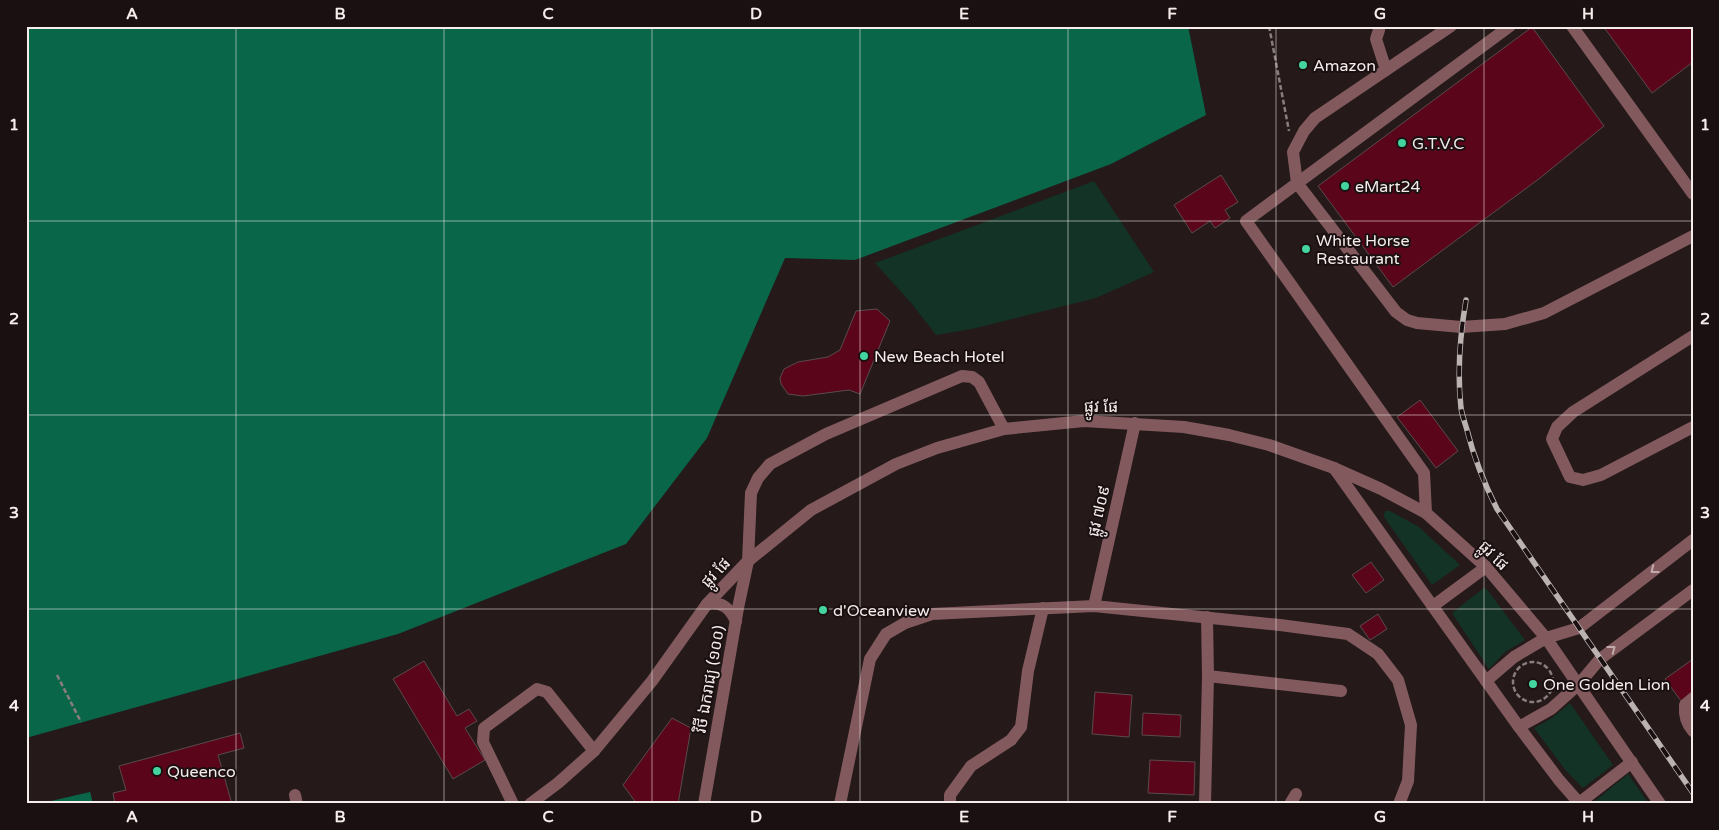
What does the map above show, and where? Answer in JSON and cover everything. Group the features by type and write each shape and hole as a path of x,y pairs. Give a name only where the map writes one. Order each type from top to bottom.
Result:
{"street":[{"path":"1451,26 1315,118 1304,131 1293,152 1297,183 1396,312 1407,320 1417,323 1461,328 1505,324 1544,314 1693,236"},
{"path":"1426,513 1424,473 1246,221 1510,26"},
{"path":"1572,26 1693,194"},
{"path":"1379,30 1376,39 1386,70"},
{"path":"1693,336 1573,412 1557,427 1552,439 1570,477 1583,480 1601,475 1693,427"},
{"name":"វិថី ឯករាជ្យ (១០០)","path":"704,804 748,561 750,493 758,478 770,464 826,434 962,376 972,377 979,382 1004,429"},
{"name":"ផ្លូវ ផែ","path":"530,804 558,783 594,751 652,681 707,604 748,561 811,510 896,464 937,448 1004,429 1084,421 1135,423 1184,428 1229,435 1269,445 1334,468 1381,489 1426,513 1486,567 1546,638 1660,804"},
{"name":"ផ្លូវ ៧០៩","path":"1094,606 1135,423"},
{"path":"1334,468 1519,727 1559,780 1580,803 1632,762"},
{"path":"1486,681 1514,657 1546,638 1579,628 1693,540"},
{"path":"1433,606 1486,567"},
{"path":"1519,727 1551,709 1579,684 1600,659 1693,590"},
{"path":"707,604 717,602 726,606 732,612 736,621"},
{"path":"840,804 870,659 886,634 905,623 932,614 1094,606 1348,634 1378,654 1398,680 1411,725 1408,781 1399,804"},
{"path":"950,804 950,796 971,766 1011,740 1021,727 1028,671 1043,608"},
{"path":"1205,804 1208,676 1207,617"},
{"path":"1208,676 1341,691"},
{"path":"513,804 483,742 484,728 537,689 547,692 594,751"},
{"path":"1693,698 1686,705 1684,714 1688,725 1693,731"}],"path":[{"path":"1269,26 1293,152"},
{"path":"1528,663 1543,666 1548,670 1553,683 1552,689 1547,696 1542,701 1534,702 1527,702 1520,698 1514,686 1513,679 1516,671 1528,663"},
{"path":"57,675 81,722"}],"shaded area":[{"path":"26,26 1188,26 1206,115 1111,164 855,260 785,258 707,438 626,544 398,634 26,738"},
{"path":"1094,181 1154,272 1096,298 972,329 936,335 912,304 875,263"},
{"path":"1386,511 1390,511 1419,527 1460,565 1432,585 1384,517"},
{"path":"1485,587 1525,640 1505,652 1489,669 1452,613"},
{"path":"1570,703 1613,765 1583,788 1567,772 1534,728 1552,718"},
{"path":"1628,774 1649,804 1595,804 1595,801"},
{"path":"90,792 93,804 38,804"}],"building":[{"path":"1603,26 1693,26 1693,62 1652,93"},
{"path":"1532,27 1604,126 1540,178 1393,287 1318,186"},
{"path":"1221,175 1238,202 1225,210 1230,218 1215,228 1210,221 1192,233 1174,205"},
{"path":"877,309 890,321 860,394 849,390 803,396 788,394 781,384 780,378 784,369 798,362 828,357 840,350 856,311"},
{"path":"1420,400 1458,451 1436,468 1397,417"},
{"path":"1371,562 1384,580 1366,593 1352,575"},
{"path":"1378,614 1387,629 1370,640 1360,626"},
{"path":"1693,659 1693,692 1681,701 1665,679"},
{"path":"424,661 457,716 469,709 477,721 465,728 485,760 453,779 393,679"},
{"path":"1095,692 1132,695 1129,737 1092,734"},
{"path":"1143,713 1181,715 1180,737 1142,735"},
{"path":"672,718 691,728 678,804 637,804 623,785"},
{"path":"240,733 244,748 218,755 232,804 115,804 113,793 126,790 119,766"},
{"path":"1150,760 1195,762 1194,795 1148,793"}],"railway":[{"path":"1466,300 1460,354 1461,408 1473,450 1488,490 1497,509 1693,793"}],"place":[{"name":"Amazon","path":"1303,65"},
{"name":"G.T.V.C","path":"1402,143"},
{"name":"eMart24","path":"1345,186"},
{"name":"White Horse Restaurant","path":"1306,249"},
{"name":"New Beach Hotel","path":"864,356"},
{"name":"d'Oceanview","path":"823,610"},
{"name":"One Golden Lion","path":"1533,684"},
{"name":"Queenco","path":"157,771"}]}
